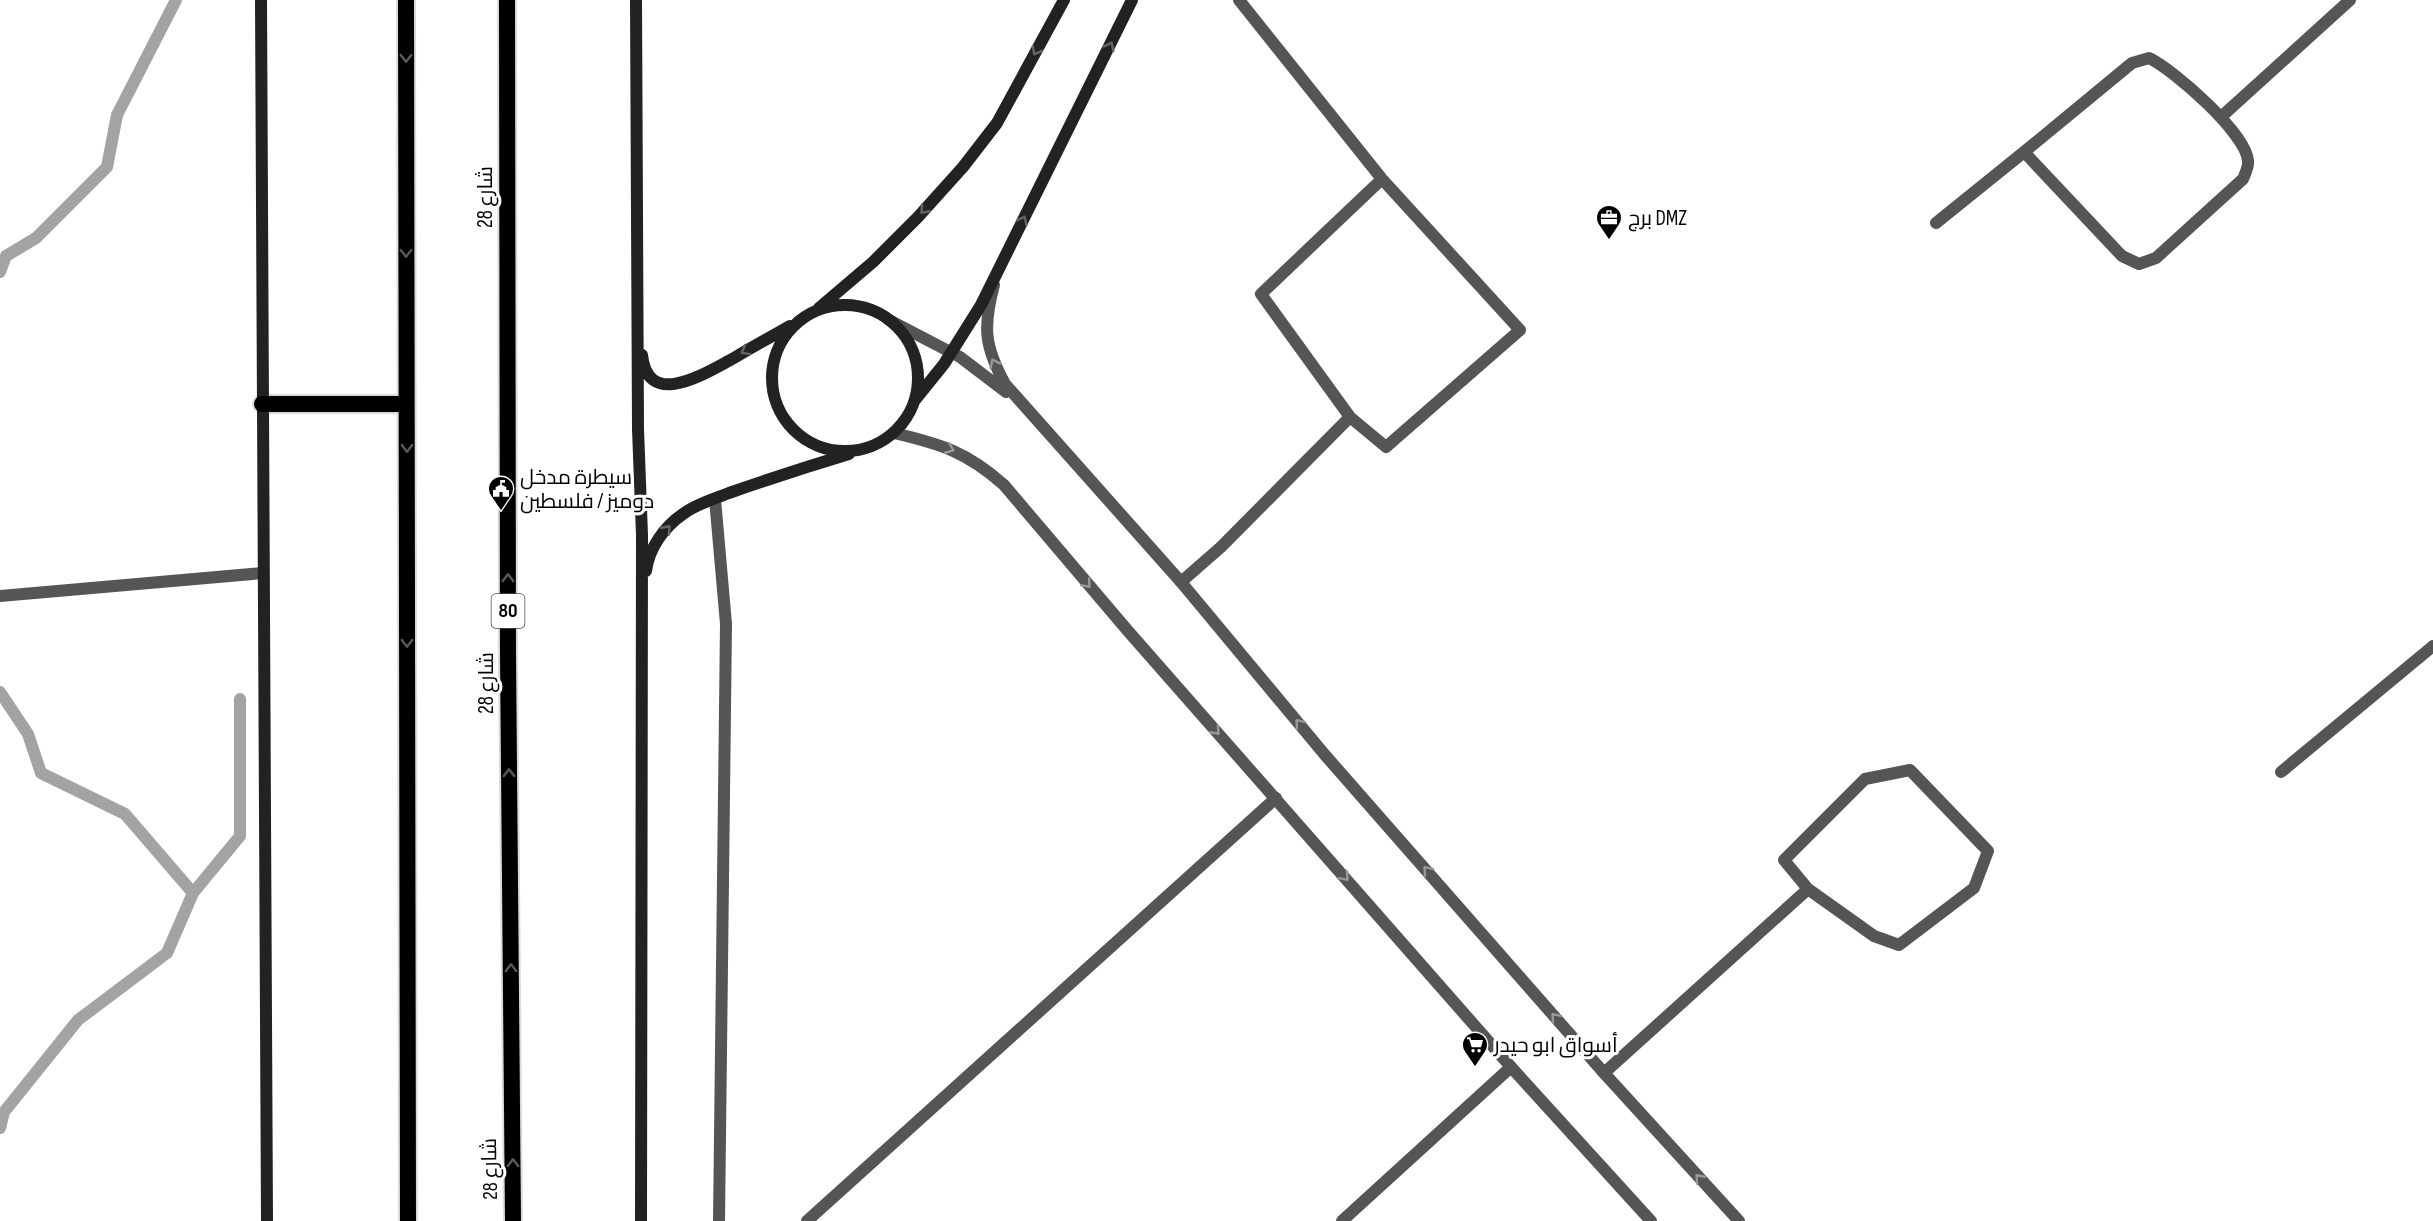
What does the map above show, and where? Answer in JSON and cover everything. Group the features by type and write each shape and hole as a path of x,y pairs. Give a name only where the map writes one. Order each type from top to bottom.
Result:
{"highway":[{"path":"406,0 408,1221"},
{"name":"شارع 28","path":"507,0 508,656 513,1221"},
{"path":"262,404 406,404"}],"main road":[{"path":"261,0 267,1221"},
{"path":"636,0 637,314 642,602 641,1221"},
{"path":"637,314 642,360 649,376 661,384 676,385 697,378 816,311 873,262 963,167 997,123 1064,0"},
{"path":"914,400 944,364 981,305 1132,0"},
{"path":"642,602 647,563 654,545 667,528 683,514 768,479 878,443 894,433 906,418 914,400 918,378 914,356 904,336 889,320 866,308 841,305 816,311"},
{"path":"796,323 782,339 774,359 771,380 775,401 785,421 800,436 819,447 840,451 861,450"}],"street":[{"path":"1239,0 1382,179 1520,330 1386,447 1350,417 1261,294 1382,179"},
{"path":"2221,117 2350,0"},
{"path":"1936,223 2132,63 2149,58 2162,64 2221,117 2243,143 2248,162 2243,179 2156,258 2139,264 2122,256 2024,152"},
{"path":"997,273 985,331 989,351 1005,384 1181,582 1325,754 1604,1073 1739,1221"},
{"path":"889,320 950,352 1002,387 1042,425"},
{"path":"1181,582 1221,547 1350,417"},
{"path":"894,433 932,441 958,452 983,466 1004,485 1128,632 1511,1067 1651,1221"},
{"path":"715,499 726,624 719,1221"},
{"path":"0,596 263,573"},
{"path":"2282,772 2433,646"},
{"path":"1910,770 1988,851 1974,888 1899,945 1874,936 1808,889 1784,860 1865,780 1876,777 1910,770"},
{"path":"807,1221 1276,798"},
{"path":"1604,1073 1808,889"},
{"path":"1342,1221 1511,1067"}],"waterway":[{"path":"0,272 6,256 36,238 107,167 117,115 176,0"},
{"path":"0,692 28,734 41,773 125,814 193,893"},
{"path":"0,1128 4,1112 78,1020 167,953 193,893 240,836 240,699"}],"place":[{"name":"برج DMZ","path":"1609,241"},
{"name":"سيطرة مدخل دوميز / فلسطين","path":"501,512"},
{"name":"أسواق ابو حيدر","path":"1475,1068"}]}
